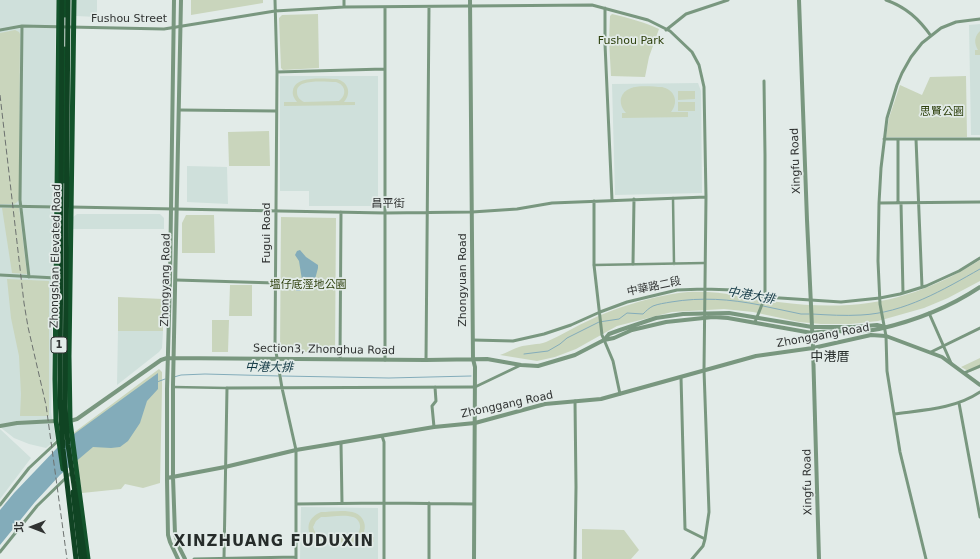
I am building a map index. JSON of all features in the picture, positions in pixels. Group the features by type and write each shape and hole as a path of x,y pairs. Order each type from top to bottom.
{"highway":[{"name":"Zhongshan Elevated Road","path":"61,0 60,400 63,449 75,559"},
{"name":"Zhongshan Elevated Road","path":"67,0 65,407 68,445 87,559"},
{"path":"70,473 81,559"}],"main road":[{"name":"1","path":"61,0 59,27 56,278 56,422 75,559"},
{"name":"1","path":"67,0 65,27 63,207 63,421 70,473"},
{"name":"1","path":"74,0 70,207 70,421 87,559"},
{"name":"1","path":"64,428 66,461 64,477"},
{"name":"1","path":"65,438 75,467"}],"street":[{"name":"Zhongyang Road","path":"174,0 170,279 167,369 167,478 168,535 178,559"},
{"name":"Zhongyang Road","path":"181,0 173,386 173,477 175,534 185,559"},
{"name":"Fugui Road","path":"275,0 277,72 275,346 282,388 296,450 296,558"},
{"path":"344,0 344,7"},
{"name":"Zhongyuan Road","path":"470,0 473,359 475,367 474,559"},
{"path":"666,30 686,14 728,0"},
{"name":"Xingfu Road","path":"799,0 813,348 819,559"},
{"path":"886,0 898,4 908,10 921,22 931,36"},
{"name":"Fushou Street","path":"0,30 22,26 164,29 275,10 344,7 592,5 648,20 666,30 692,52 699,65 704,87 706,197 704,263 704,370 709,512 705,539"},
{"path":"385,7 385,360"},
{"path":"426,360 429,7"},
{"path":"605,8 605,44 612,200"},
{"path":"926,559 900,452 887,371 885,324 880,304 878,203 884,139 887,118 902,73 911,57 922,44 941,28 956,22 980,19"},
{"path":"22,26 21,206 29,277"},
{"path":"277,72 384,68"},
{"path":"756,322 765,299 766,155 764,81"},
{"path":"179,110 276,111"},
{"path":"884,139 980,138"},
{"path":"898,139 903,293"},
{"path":"916,139 922,287"},
{"path":"673,197 674,264"},
{"name":"昌平街","path":"0,206 427,213 517,209 552,203 673,197 706,197"},
{"path":"633,264 634,199"},
{"path":"594,201 594,265 600,316 603,338 613,361 620,394"},
{"path":"878,203 980,202"},
{"path":"340,359 341,212"},
{"name":"中華路二段","path":"473,340 513,341 544,334 572,325 627,302 677,290 734,290 765,299 811,302 841,302 880,298 922,287 959,270 980,258"},
{"path":"594,265 704,263"},
{"path":"0,275 56,278"},
{"path":"176,280 276,283"},
{"path":"704,315 729,313 759,316 812,327 854,327 877,325 929,313 980,287"},
{"path":"929,313 951,363"},
{"path":"704,315 756,322 812,333 824,331 879,329 885,324"},
{"name":"Section3, Zhonghua Road","path":"168,358 385,360 487,359 521,365 544,365 569,358 603,338 614,338 632,330 659,323 704,315"},
{"path":"931,352 980,328"},
{"name":"Zhonggang Road","path":"167,478 226,467 296,450 434,427 475,423 539,405 601,399 756,356 813,348 871,335 886,336 931,352 951,363 980,385"},
{"path":"0,426 17,423 56,422 77,419 161,360 168,358"},
{"path":"173,386 282,388 475,386 521,365"},
{"path":"964,373 980,366"},
{"path":"681,377 685,528 705,539 703,546 692,559"},
{"path":"434,427 432,406 436,401 435,387"},
{"path":"224,558 227,388"},
{"path":"894,414 960,403 980,392"},
{"path":"575,401 575,559"},
{"path":"960,403 980,517"},
{"path":"382,436 384,442 384,559"},
{"path":"0,505 29,468 59,440"},
{"path":"341,443 342,503"},
{"path":"0,552 37,506 75,467"},
{"path":"429,503 429,559"},
{"path":"296,504 474,504"},
{"path":"194,559 296,558"}],"shaded area":[{"path":"0,0 56,0 51,412 56,440 46,448 29,444 14,438 0,427"},
{"path":"76,0 97,0 97,17 76,16"},
{"path":"980,24 980,135 971,135 969,25"},
{"path":"280,76 378,76 378,206 309,206 309,191 280,191"},
{"path":"698,83 701,91 702,193 615,195 612,84"},
{"path":"187,166 227,167 228,204 187,202"},
{"path":"77,214 160,214 164,218 164,229 73,229 73,217"},
{"path":"118,331 163,331 162,348 159,352 117,385"},
{"path":"0,429 31,458 0,499"},
{"path":"301,507 378,508 378,559 300,559"}],"green space":[{"path":"191,0 263,0 263,3 191,15"},
{"path":"318,14 319,68 283,70 281,68 279,18 282,15"},
{"name":"Fushou Park","path":"612,14 636,20 659,29 649,57 645,77 611,76 609,40 610,16"},
{"path":"15,30 20,34 19,200 14,204 0,204 0,33"},
{"path":"980,31 980,55 975,55 975,50 978,50 975,42"},
{"name":"思賢公園","path":"966,76 967,137 886,137 889,118 900,85 922,95 930,77"},
{"path":"312,79 341,80 348,88 348,95 344,102 355,102 355,105 284,106 284,102 297,102 293,90 295,85 299,82","holes":["306,83 339,83 342,85 344,90 342,99 339,101 304,102 300,99 297,92 298,88"]},
{"path":"639,86 662,87 673,94 675,104 671,112 688,112 688,117 622,118 622,113 626,113 621,102 621,98 624,93 633,87"},
{"path":"678,91 695,91 695,99 678,100"},
{"path":"678,102 695,102 695,111 678,111"},
{"path":"269,131 270,166 229,166 228,132"},
{"path":"2,208 19,208 27,274 12,273"},
{"path":"186,215 214,215 215,253 182,253 182,223"},
{"name":"塭仔底溼地公園","path":"281,217 336,218 335,353 280,351"},
{"path":"980,260 980,281 948,298 924,308 878,321 851,324 821,324 799,322 753,312 724,309 672,312 617,326 576,349 555,357 537,361 500,355 526,345 546,342 602,314 665,295 688,292 710,292 806,305 833,306 859,304 907,294 931,286"},
{"path":"7,279 49,281 49,416 20,416 21,394 19,356 11,318"},
{"path":"230,285 252,285 252,316 229,316"},
{"path":"118,297 163,299 163,331 118,331"},
{"path":"212,320 229,320 228,352 212,352"},
{"path":"980,358 980,368 970,372 961,367"},
{"path":"159,369 162,372 160,483 143,488 125,484 121,489 82,493 72,434"},
{"path":"345,511 357,514 361,517 365,524 361,537 374,537 374,542 304,543 304,538 312,538 309,530 309,523 317,514 321,512","holes":["349,516 357,519 360,526 359,531 351,537 346,538 319,536 315,533 313,527 316,521 321,517"]},
{"path":"582,529 624,530 639,550 631,559 582,559"}],"water":[{"path":"300,250 306,257 318,265 314,290 305,288 300,291 296,291 302,280 299,261 295,255 297,251"},
{"path":"158,373 158,389 147,401 140,423 128,441 120,447 93,447 60,475 35,502 0,545 0,510 14,493 57,448"}],"waterway":[{"name":"中港大排","path":"812,314 861,315 893,310 923,299 980,269"},
{"name":"中港大排","path":"524,354 548,351 567,338 599,322 619,319 627,313 643,314 655,305 682,300 704,299 738,301 760,305"},
{"name":"中港大排","path":"763,306 801,314 809,314"},
{"name":"中港大排","path":"174,377 181,375 205,374 279,376"},
{"name":"中港大排","path":"282,376 389,378 471,376"},
{"name":"中港大排","path":"157,382 165,379"}],"railway":[{"path":"0,95 24,303 46,405 67,559"}],"district":[{"name":"中港厝","path":"830,358"},
{"name":"XINZHUANG FUDUXIN","path":"274,542"}]}
